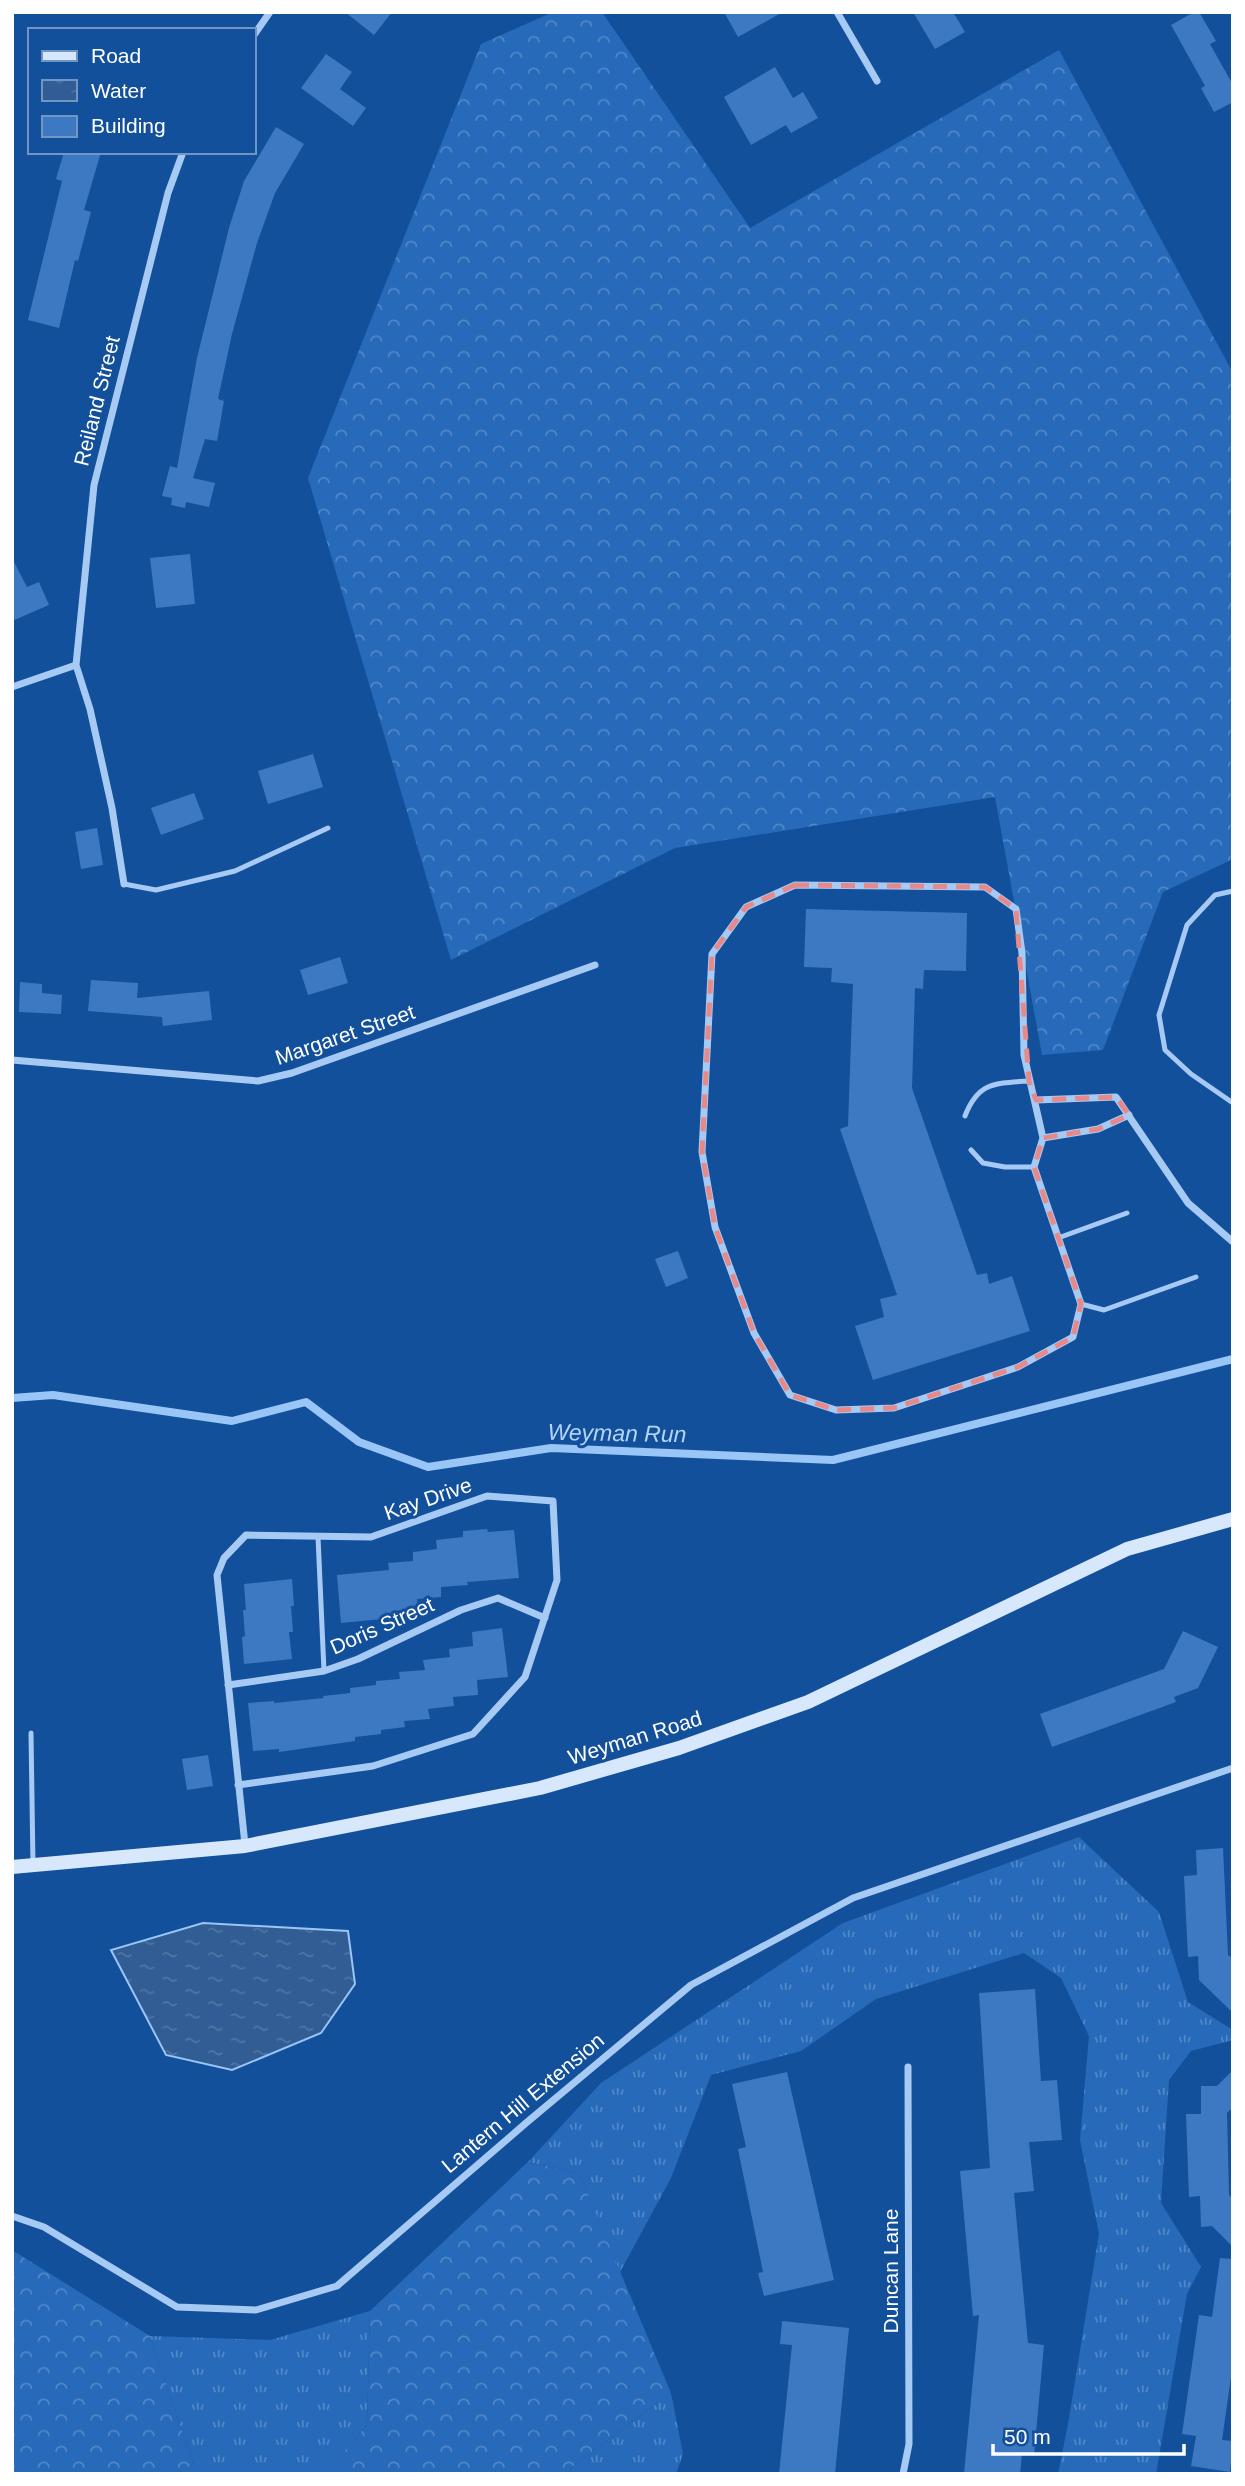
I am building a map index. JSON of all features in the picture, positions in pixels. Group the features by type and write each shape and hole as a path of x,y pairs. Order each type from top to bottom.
{"street":[{"path":"256,32 270,12"},
{"path":"837,12 877,81"},
{"name":"Reiland Street","path":"124,884 112,808 90,709 76,666 94,485 168,193 182,154"},
{"path":"12,687 76,666"},
{"path":"795,885 985,887 1016,909 1022,953 1024,1055 1029,1081 1036,1100 1043,1138 1034,1167 1081,1304 1073,1336 1018,1367 894,1408 836,1410 790,1395 754,1332 715,1227 702,1152 712,954 746,907 795,885"},
{"name":"Margaret Street","path":"12,1060 258,1081 292,1073 596,965"},
{"path":"1036,1100 1116,1097 1188,1203 1233,1242"},
{"path":"1043,1138 1098,1129 1129,1115"},
{"name":"Kay Drive","path":"239,1785 373,1766 473,1734 525,1677 557,1580 553,1501 487,1496 371,1537 246,1535 224,1559 216,1575 245,1846"},
{"name":"Weyman Road","path":"12,1867 245,1846 540,1788 679,1748 808,1702 1127,1549 1233,1519"},
{"name":"Doris Street","path":"228,1685 324,1671 461,1610 498,1598 544,1618"},
{"name":"Lantern Hill Extension","path":"12,2216 44,2227 177,2307 256,2310 337,2286 691,1985 853,1898 1233,1768"},
{"name":"Duncan Lane","path":"903,2474 909,2444 908,2067"}],"lane":[{"path":"124,884 156,890 235,871 328,828"},
{"path":"1233,891 1215,895 1186,925 1159,1015 1165,1050 1191,1074 1233,1103"},
{"path":"965,1116 971,1100 980,1089 1000,1083 1029,1081"},
{"path":"971,1150 983,1163 1005,1167 1034,1167"},
{"path":"1058,1238 1127,1213"},
{"path":"1081,1304 1104,1310 1196,1276"},
{"path":"318,1536 324,1671"},
{"path":"31,1733 33,1865"}],"highlighted area":[{"path":"795,885 985,887 1016,909 1029,1081 1036,1100 1116,1097 1129,1115 1098,1129 1043,1138 1034,1167 1081,1304 1073,1337 1018,1367 894,1408 836,1410 790,1395 754,1333 715,1227 702,1152 712,954 746,907"}],"green space":[{"path":"553,12 602,12 750,228 1059,50 1233,373 1233,859 1163,892 1103,1050 1042,1055 995,797 675,848 451,960 308,478 481,44"},
{"path":"1079,1837 1159,1912 1188,2002 1233,2030 1233,2040 1191,2051 1169,2080 1161,2203 1201,2267 1187,2294 1156,2474 1058,2474 1099,2234 1080,2140 1089,2036 1061,1978 1024,1953 876,1999 801,2051 711,2075 671,2178 620,2272 579,2173 528,2162 601,2083 843,1923"},
{"path":"528,2162 579,2173 671,2393 573,2466 567,2474 324,2474 367,2425 370,2311"},
{"path":"12,2250 150,2336 193,2463 181,2474 12,2474"},
{"path":"370,2311 367,2425 324,2474 181,2474 193,2463 150,2336 270,2340"},
{"path":"671,2393 683,2454 676,2474 567,2474 573,2466"}],"water":[{"path":"203,1923 348,1931 355,1984 321,2033 232,2070 166,2055 111,1950"}],"building":[{"path":"345,12 392,12 374,35"},
{"path":"724,12 783,12 738,37"},
{"path":"913,12 953,12 965,32 935,49"},
{"path":"1194,12 1199,12 1216,41 1210,44 1233,85 1233,102 1214,112 1201,88 1205,86 1171,25"},
{"path":"326,54 352,72 340,89 366,108 353,126 301,88"},
{"path":"775,67 793,98 803,92 818,118 791,133 786,125 751,145 724,97"},
{"path":"276,127 304,144 275,193 257,243 232,334 218,399 224,401 217,441 205,439 193,478 215,483 209,507 186,502 185,508 171,505 172,498 162,496 170,466 177,468 197,358 229,228 244,181"},
{"path":"63,154 100,154 84,210 91,212 78,261 75,260 59,328 28,320 62,181 56,179"},
{"path":"190,554 195,604 156,608 150,558"},
{"path":"12,558 27,587 39,582 49,605 12,621"},
{"path":"313,754 323,787 268,804 258,771"},
{"path":"194,793 204,819 161,835 151,808"},
{"path":"97,828 103,865 81,869 75,832"},
{"path":"806,909 967,913 966,971 924,970 923,989 915,988 912,1088 977,1275 987,1273 989,1284 1012,1276 1030,1331 873,1380 855,1326 884,1317 880,1299 897,1295 840,1129 848,1126 853,984 831,982 832,968 804,967"},
{"path":"340,957 348,983 308,995 300,970"},
{"path":"91,980 138,983 137,998 209,991 212,1020 163,1026 162,1017 88,1011"},
{"path":"20,982 42,984 42,993 62,995 61,1014 19,1012"},
{"path":"678,1251 688,1278 666,1287 655,1259"},
{"path":"487,1529 488,1532 514,1530 519,1578 441,1587 441,1597 417,1599 418,1609 392,1611 393,1618 341,1623 337,1575 389,1570 388,1563 413,1561 413,1552 437,1549 436,1540 463,1537 463,1531"},
{"path":"292,1579 293,1632 289,1632 292,1659 244,1664 244,1584"},
{"path":"502,1628 508,1677 477,1680 478,1695 453,1697 454,1706 428,1709 430,1719 404,1721 405,1727 381,1730 381,1734 355,1737 355,1741 279,1752 279,1749 253,1751 248,1703 324,1698 323,1696 350,1693 350,1688 376,1685 376,1681 400,1679 399,1672 425,1670 423,1660 450,1657 449,1649 473,1646 472,1632"},
{"path":"1183,1631 1218,1647 1198,1688 1174,1697 1176,1702 1052,1747 1040,1714 1164,1669"},
{"path":"208,1755 213,1786 187,1790 182,1759"},
{"path":"1223,1848 1228,1955 1233,1959 1233,2013 1199,1980 1198,1956 1188,1957 1184,1876 1197,1875 1196,1850"},
{"path":"1035,1989 1041,2081 1057,2080 1062,2140 1029,2142 1034,2191 1014,2193 1028,2343 1044,2345 1034,2455 1022,2454 1020,2474 964,2474 979,2315 973,2316 960,2171 990,2168 979,1993"},
{"path":"1233,2070 1233,2107 1227,2113 1229,2195 1233,2199 1233,2247 1212,2226 1201,2227 1200,2196 1189,2197 1186,2114 1201,2114 1201,2086 1217,2086"},
{"path":"787,2072 834,2280 764,2296 758,2273 763,2272 738,2149 746,2147 732,2084"},
{"path":"1220,2258 1233,2259 1233,2363 1222,2440 1233,2441 1230,2472 1191,2466 1196,2436 1182,2434 1199,2315 1212,2317"},
{"path":"782,2321 849,2328 835,2474 779,2474 792,2345 780,2344"}],"waterway":[{"name":"Weyman Run","path":"12,1398 53,1395 232,1421 306,1402 359,1442 428,1467 551,1448 833,1460 1233,1359"}]}
